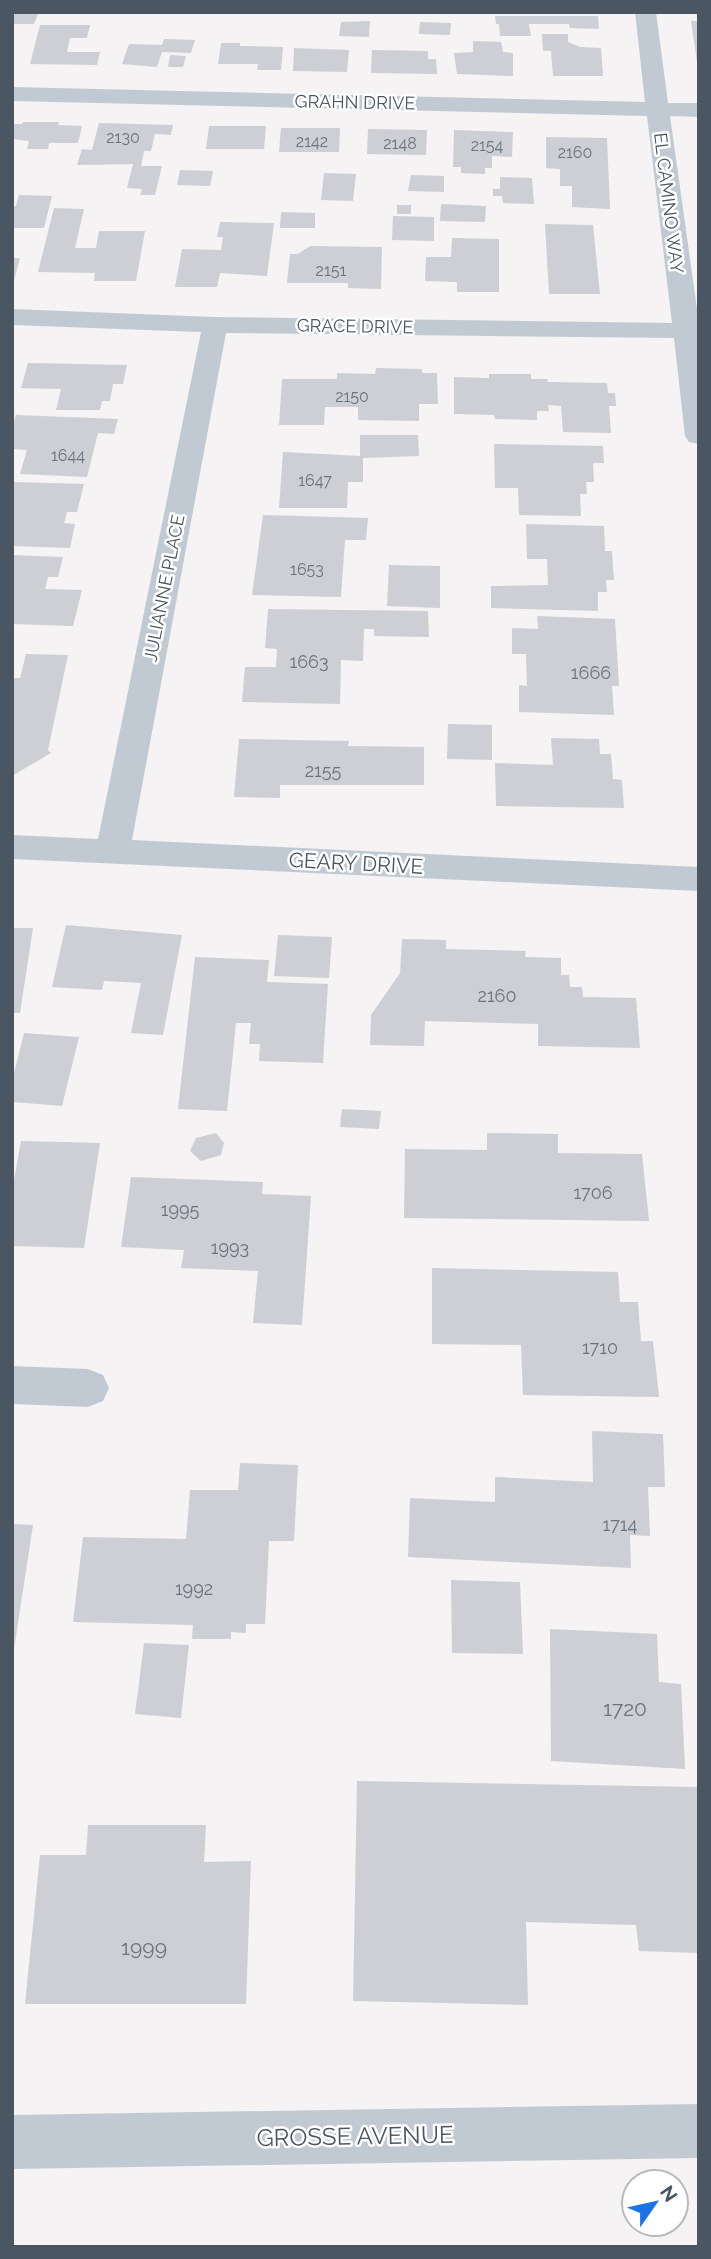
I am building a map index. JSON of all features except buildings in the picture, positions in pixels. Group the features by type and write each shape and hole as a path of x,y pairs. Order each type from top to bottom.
{"street":[{"name":"EL CAMINO WAY","path":"645,12 657,109 692,331 699,436"},
{"name":"GRAHN DRIVE","path":"12,94 699,110"},
{"name":"GRACE DRIVE","path":"12,317 215,325 692,331"},
{"name":"JULIANNE PLACE","path":"113,851 215,325"},
{"name":"GEARY DRIVE","path":"12,847 699,879"},
{"path":"12,1385 88,1388"},
{"name":"GROSSE AVENUE","path":"12,2142 699,2131"}]}
